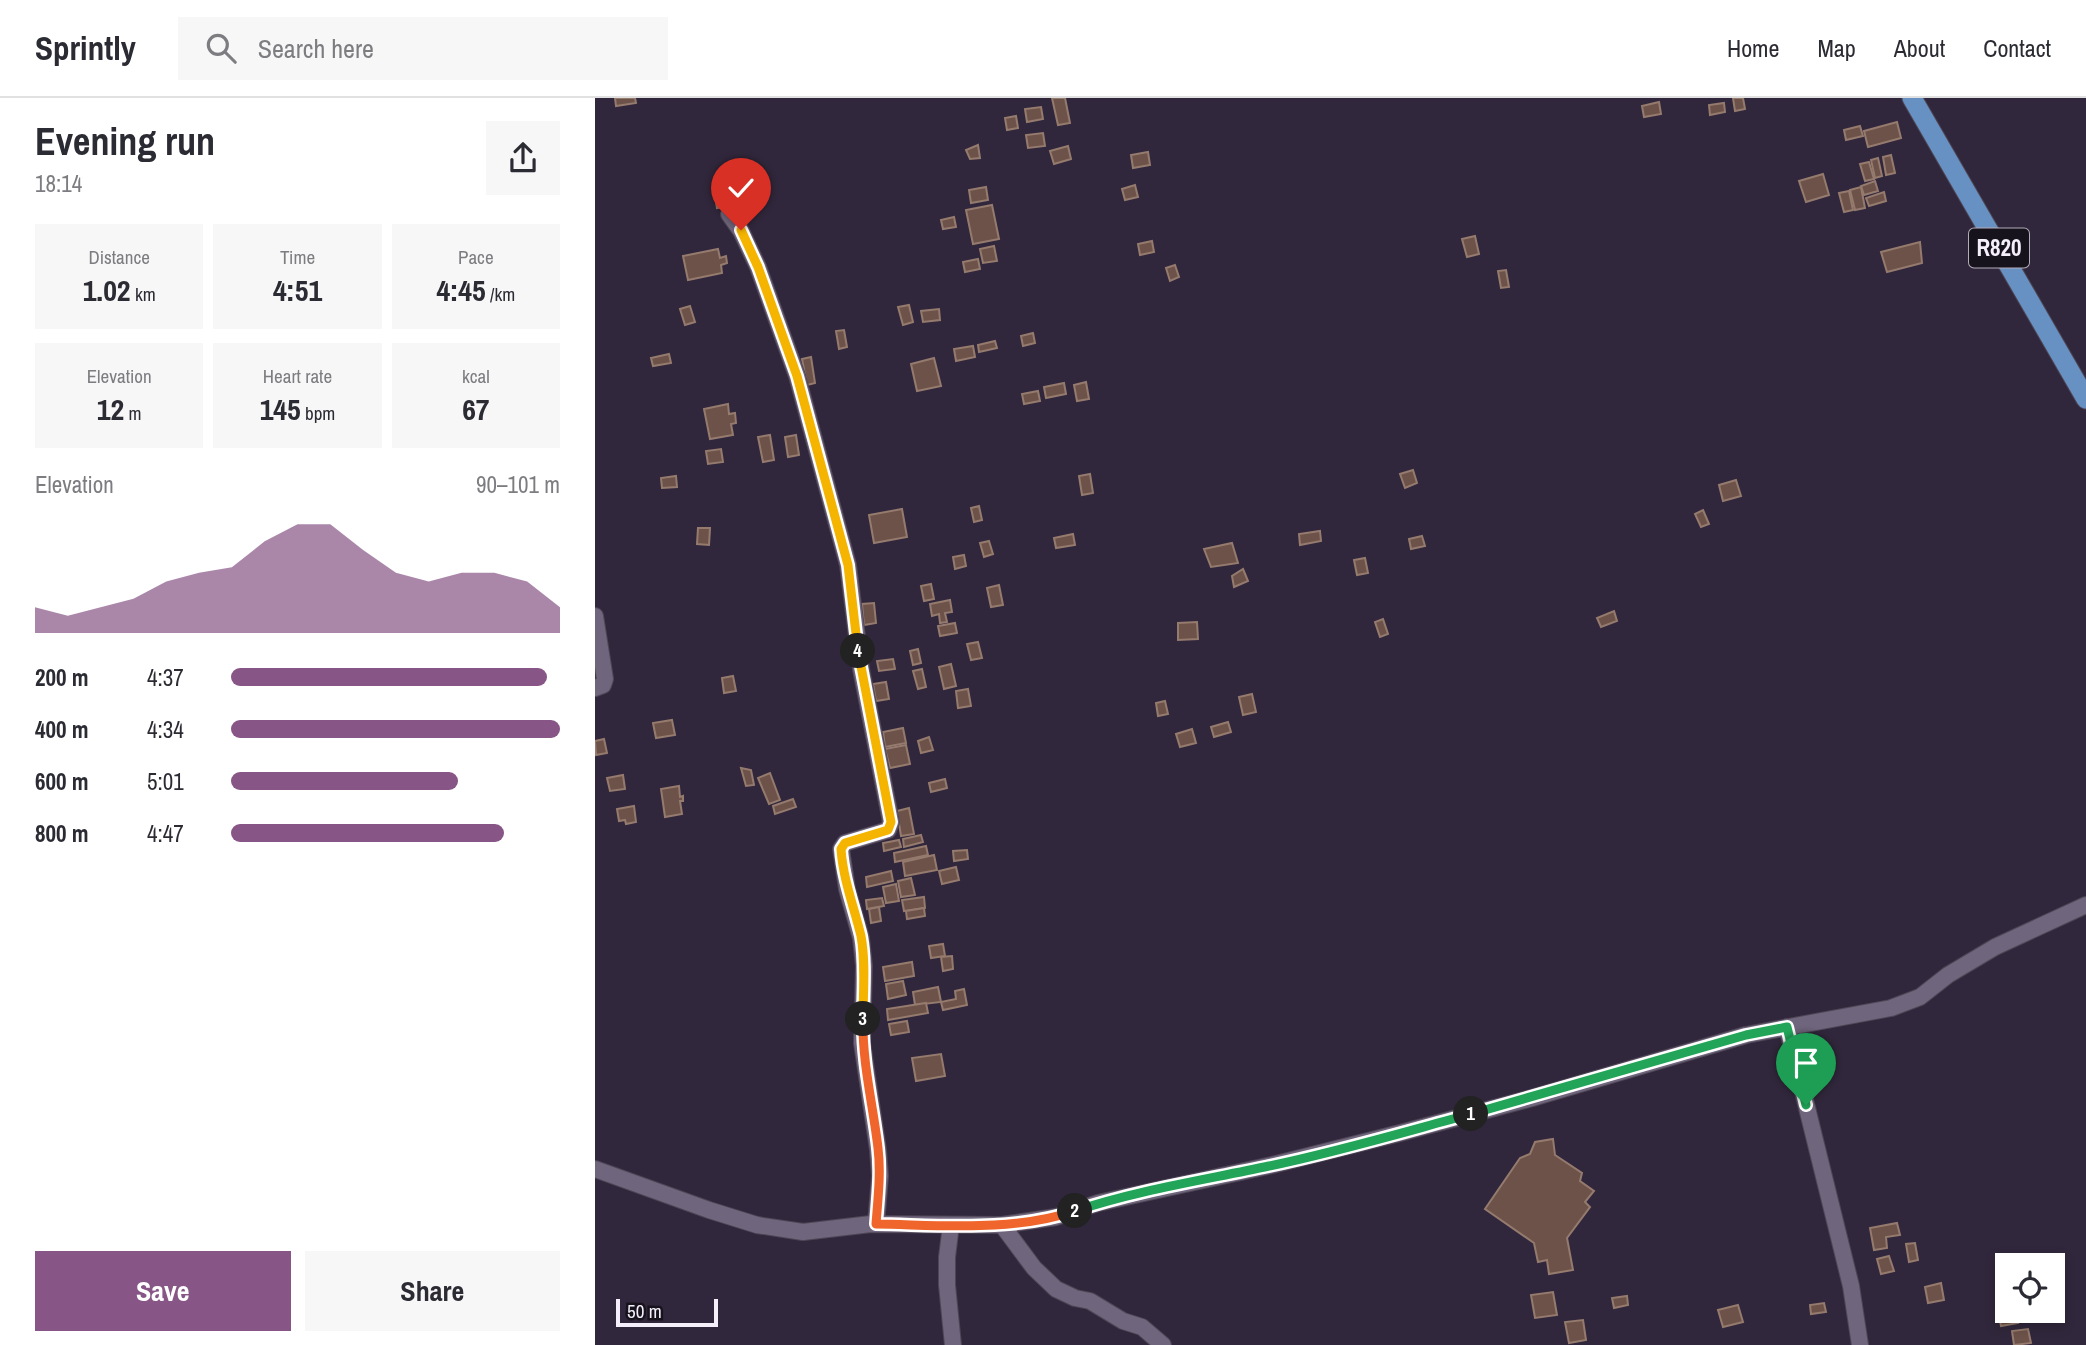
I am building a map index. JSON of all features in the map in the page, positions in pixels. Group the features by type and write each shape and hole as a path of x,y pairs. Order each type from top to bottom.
{"main road":[{"name":"R820","path":"1912,98 2086,399"}],"street":[{"path":"729,214 741,230 758,267 797,376 848,565 860,669 891,822 888,830 845,843 841,849 847,889 861,938 864,966 862,1043 879,1150 876,1224"},
{"path":"595,616 605,679 603,685 595,688"},
{"path":"595,1169 757,1225 803,1232 876,1224 1002,1225 1056,1217 1098,1203 1335,1150 1532,1098 1746,1035 1892,1008 1920,997 1948,975 1995,947 2086,905"},
{"path":"1787,1027 1851,1286 1860,1345"},
{"path":"951,1225 947,1276 953,1345"},
{"path":"1002,1225 1034,1268 1056,1289 1075,1298 1090,1301 1123,1321 1142,1326 1163,1345"}],"building":[{"path":"615,98 635,98 636,103 616,106"},
{"path":"1052,98 1065,98 1070,123 1058,125"},
{"path":"1733,98 1743,98 1745,109 1735,111"},
{"path":"1659,102 1661,114 1644,117 1642,106"},
{"path":"1724,103 1725,112 1710,115 1709,105"},
{"path":"1041,107 1043,119 1027,122 1025,109"},
{"path":"1016,116 1018,128 1007,130 1005,118"},
{"path":"1897,122 1901,138 1868,147 1864,131"},
{"path":"1860,126 1863,136 1846,140 1844,130"},
{"path":"1043,133 1045,146 1028,148 1026,135"},
{"path":"978,145 980,158 970,159 966,150"},
{"path":"1068,146 1071,159 1054,164 1050,151"},
{"path":"1148,152 1150,165 1133,168 1131,155"},
{"path":"1891,155 1895,173 1886,175 1883,157"},
{"path":"1878,158 1882,176 1875,178 1871,160"},
{"path":"1869,162 1874,179 1865,181 1860,164"},
{"path":"1823,174 1829,195 1806,202 1799,181"},
{"path":"1875,181 1878,191 1864,195 1861,186"},
{"path":"1135,185 1138,197 1125,200 1122,189"},
{"path":"986,187 988,200 971,203 969,190"},
{"path":"1861,187 1865,208 1855,210 1850,190"},
{"path":"1849,191 1853,210 1844,212 1839,193"},
{"path":"1884,192 1886,201 1869,206 1866,198"},
{"path":"727,194 730,206 717,208 715,196"},
{"path":"992,205 999,239 973,244 966,210"},
{"path":"954,217 956,227 943,229 941,220"},
{"path":"1475,236 1479,254 1467,257 1462,239"},
{"path":"1152,241 1154,252 1140,255 1138,244"},
{"path":"1920,242 1922,263 1887,272 1881,252"},
{"path":"994,246 997,261 983,263 980,249"},
{"path":"718,249 720,258 726,256 727,263 721,265 722,273 688,280 683,256"},
{"path":"978,259 980,269 965,272 963,262"},
{"path":"1175,265 1179,277 1170,281 1166,268"},
{"path":"1506,270 1509,287 1501,288 1498,271"},
{"path":"909,305 913,322 903,325 898,307"},
{"path":"690,306 695,322 685,325 680,309"},
{"path":"939,309 940,320 923,322 921,311"},
{"path":"844,330 847,347 839,349 836,331"},
{"path":"1033,333 1035,343 1023,346 1021,336"},
{"path":"995,341 997,348 979,352 978,345"},
{"path":"973,346 975,357 956,361 954,349"},
{"path":"669,354 671,363 653,366 651,358"},
{"path":"811,357 815,383 807,385 802,359"},
{"path":"934,358 941,386 917,391 911,364"},
{"path":"1086,382 1089,399 1077,401 1074,385"},
{"path":"1064,383 1066,394 1046,398 1044,387"},
{"path":"1038,391 1040,401 1024,404 1022,394"},
{"path":"728,404 729,414 735,413 736,423 731,424 733,435 710,439 704,409"},
{"path":"770,435 774,460 763,462 758,437"},
{"path":"796,435 799,455 788,457 785,437"},
{"path":"721,449 723,462 708,464 706,451"},
{"path":"1413,470 1417,483 1405,488 1400,474"},
{"path":"1090,474 1093,493 1082,495 1079,476"},
{"path":"676,476 677,487 662,488 661,478"},
{"path":"1736,480 1741,496 1723,501 1719,485"},
{"path":"979,506 982,520 974,522 971,508"},
{"path":"902,509 907,537 874,543 869,515"},
{"path":"1703,510 1709,524 1701,527 1695,514"},
{"path":"698,528 710,528 709,545 697,544"},
{"path":"1320,531 1321,541 1300,545 1299,534"},
{"path":"1073,534 1075,545 1056,548 1054,538"},
{"path":"1422,536 1425,546 1411,549 1409,539"},
{"path":"989,541 993,554 984,557 980,543"},
{"path":"1232,543 1238,563 1211,567 1204,549"},
{"path":"964,555 966,566 955,569 953,557"},
{"path":"1365,558 1368,573 1357,575 1354,560"},
{"path":"1243,569 1248,581 1234,587 1232,576"},
{"path":"931,584 934,599 924,601 921,586"},
{"path":"999,585 1003,605 991,607 987,588"},
{"path":"950,600 952,612 945,613 947,622 940,623 939,614 932,616 930,604"},
{"path":"874,603 876,623 864,625 862,604"},
{"path":"1614,611 1617,621 1601,627 1597,618"},
{"path":"1383,619 1388,634 1380,637 1375,622"},
{"path":"1197,622 1198,639 1178,640 1178,623"},
{"path":"955,623 957,633 940,636 938,626"},
{"path":"978,642 982,658 971,660 967,644"},
{"path":"918,649 921,663 913,665 910,651"},
{"path":"893,659 895,669 879,671 877,661"},
{"path":"951,664 956,686 944,689 939,667"},
{"path":"922,669 926,687 918,689 913,671"},
{"path":"733,676 736,691 724,693 722,678"},
{"path":"886,682 889,699 876,701 873,684"},
{"path":"968,689 971,706 958,708 956,691"},
{"path":"1252,694 1256,712 1243,715 1239,697"},
{"path":"1165,701 1168,714 1158,716 1156,703"},
{"path":"672,720 675,735 656,738 653,723"},
{"path":"1228,722 1231,732 1214,737 1211,727"},
{"path":"903,728 906,743 885,747 883,732"},
{"path":"1192,729 1196,743 1180,747 1176,734"},
{"path":"929,737 933,750 921,753 918,741"},
{"path":"604,739 607,753 596,755 595,741"},
{"path":"906,745 910,764 890,768 885,749"},
{"path":"741,768 751,770 754,785 746,786"},
{"path":"770,773 780,800 769,804 758,778"},
{"path":"623,775 625,789 610,791 607,778"},
{"path":"945,779 947,788 931,792 929,783"},
{"path":"679,786 680,797 683,796 683,801 680,801 682,814 665,817 661,789"},
{"path":"793,799 796,807 775,814 773,806"},
{"path":"634,806 636,822 626,824 625,820 619,821 617,809"},
{"path":"909,808 914,834 901,836 897,811"},
{"path":"921,835 923,842 904,847 903,839"},
{"path":"899,840 901,847 884,851 883,843"},
{"path":"926,846 928,855 895,862 894,853"},
{"path":"967,850 968,859 954,861 953,851"},
{"path":"934,855 937,870 905,876 903,862"},
{"path":"956,867 959,880 942,884 939,871"},
{"path":"891,871 893,881 867,887 866,877"},
{"path":"911,878 915,895 901,897 898,881"},
{"path":"896,884 899,901 886,903 883,887"},
{"path":"924,897 925,908 904,911 902,900"},
{"path":"882,898 884,906 867,909 866,900"},
{"path":"879,907 881,921 871,923 869,909"},
{"path":"924,908 925,916 907,919 906,911"},
{"path":"943,944 945,956 931,958 929,946"},
{"path":"952,956 953,969 943,971 941,957"},
{"path":"912,962 914,976 885,981 883,967"},
{"path":"903,981 906,995 888,999 886,984"},
{"path":"938,987 941,1002 915,1005 913,992"},
{"path":"964,989 967,1005 943,1010 941,1002 956,999 955,991"},
{"path":"926,1003 928,1013 888,1020 887,1009"},
{"path":"907,1021 909,1032 891,1035 889,1024"},
{"path":"941,1054 945,1076 916,1081 912,1058"},
{"path":"1553,1139 1555,1155 1582,1173 1580,1181 1594,1191 1585,1202 1590,1207 1567,1238 1573,1270 1549,1274 1547,1260 1538,1262 1534,1243 1485,1209 1520,1158 1530,1154 1535,1142"},
{"path":"1897,1223 1900,1235 1886,1237 1887,1248 1874,1250 1870,1228"},
{"path":"1915,1243 1918,1260 1909,1262 1906,1244"},
{"path":"1889,1256 1894,1271 1881,1274 1877,1259"},
{"path":"1941,1283 1944,1300 1928,1303 1925,1287"},
{"path":"1553,1292 1557,1315 1535,1318 1531,1295"},
{"path":"1627,1296 1628,1305 1614,1308 1612,1298"},
{"path":"1824,1303 1826,1312 1811,1314 1810,1305"},
{"path":"1738,1305 1743,1322 1723,1327 1718,1310"},
{"path":"1583,1320 1586,1340 1569,1343 1565,1322"},
{"path":"2028,1329 2031,1343 2014,1345 2012,1331"}],"route":[{"path":"741,230 758,267 797,376 848,565 860,669 891,822 888,830 845,843 841,849 847,889 861,938 864,966 862,1043 879,1150 876,1224 1002,1225 1056,1217 1098,1203 1272,1166 1400,1133 1532,1098 1746,1035 1787,1027 1806,1105"}]}
